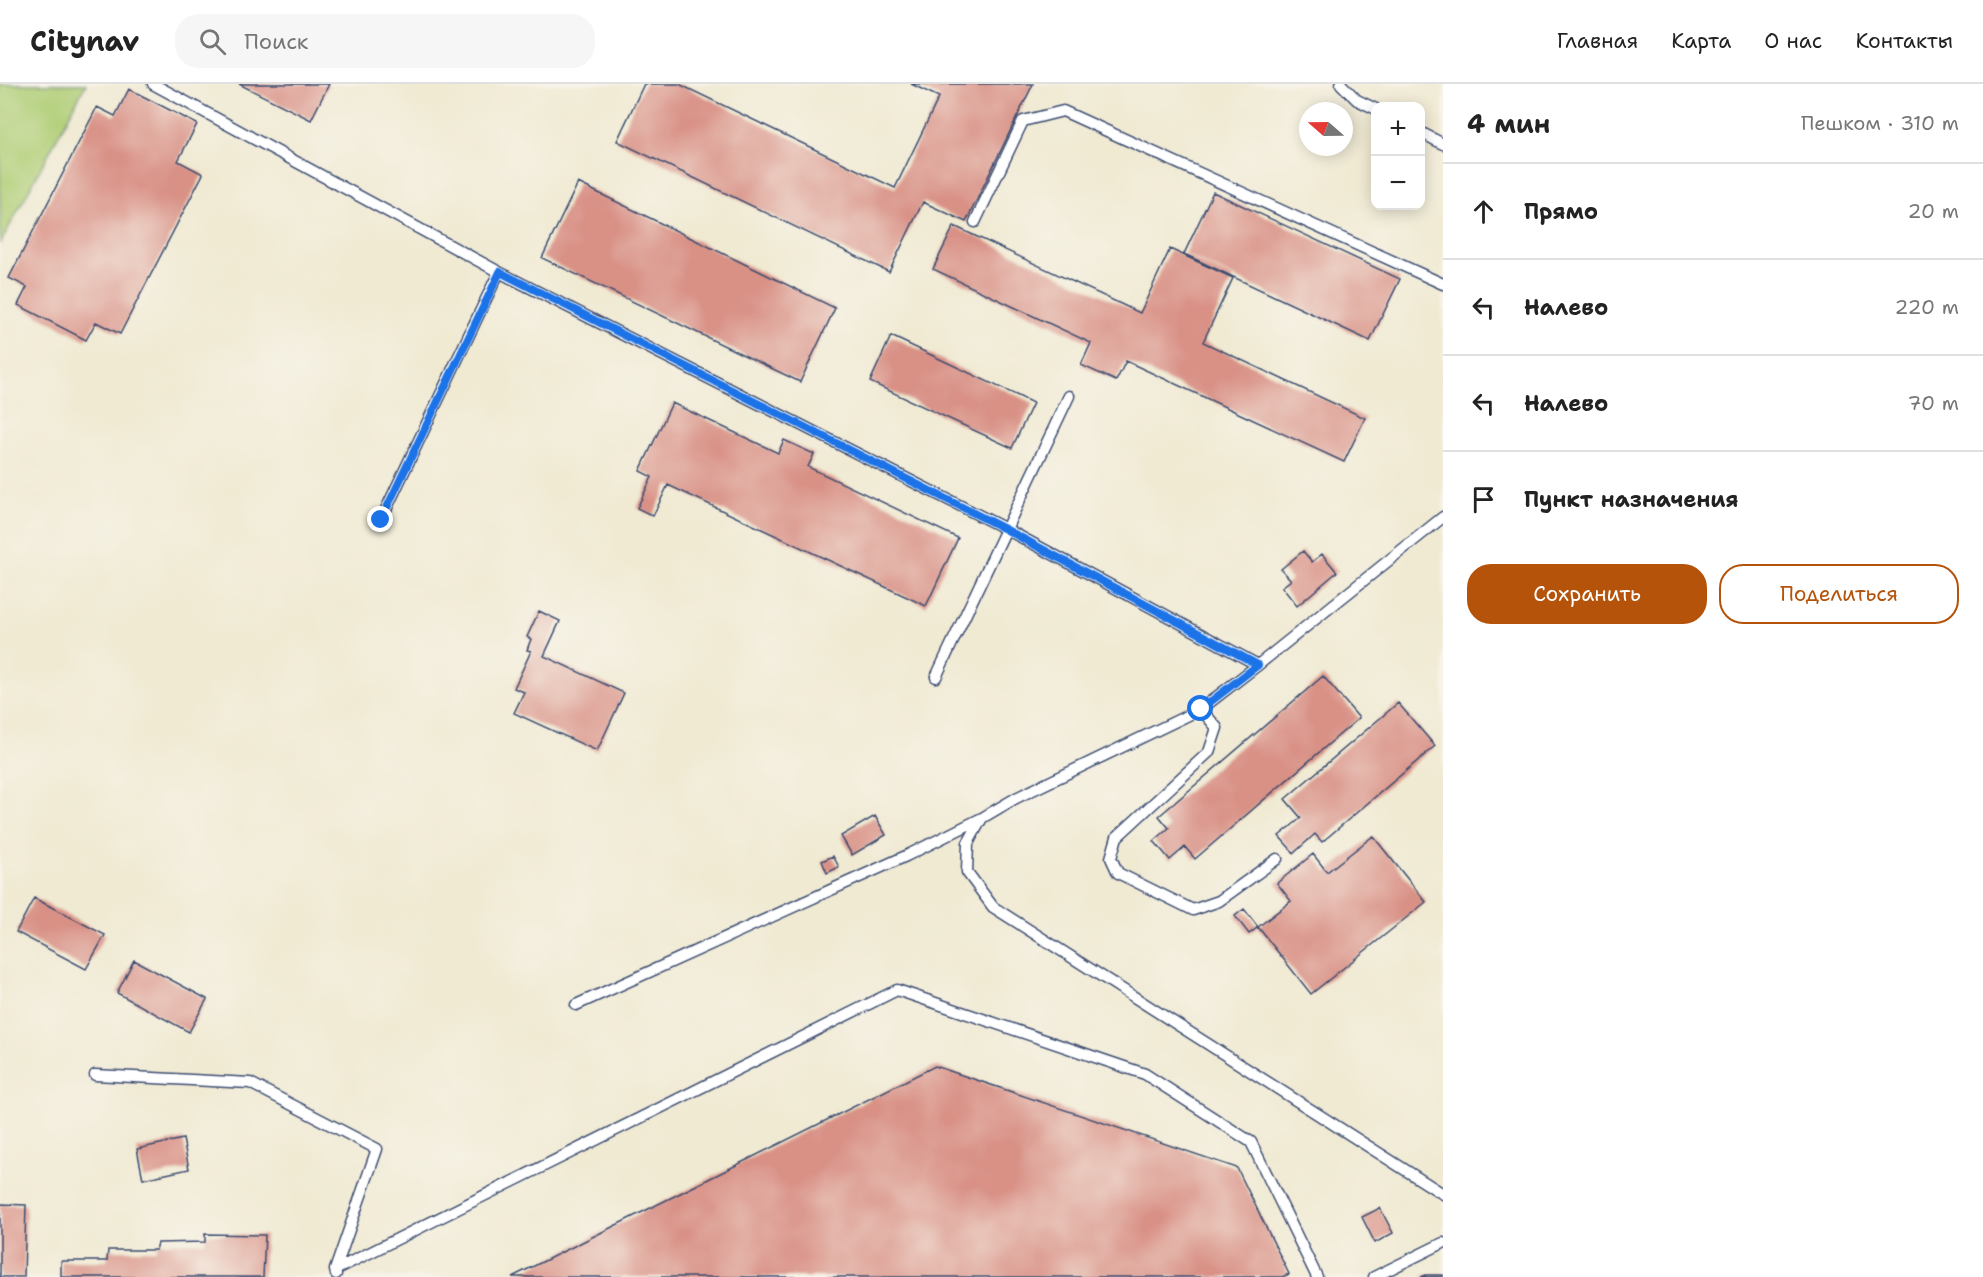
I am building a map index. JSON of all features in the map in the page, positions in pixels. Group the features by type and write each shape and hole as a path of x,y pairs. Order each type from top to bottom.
{"lane":[{"path":"153,84 500,272 1005,529 1258,665"},
{"path":"1341,84 1357,99 1371,106"},
{"path":"975,222 1023,122 1063,111 1443,284"},
{"path":"1425,135 1443,144"},
{"path":"381,520 500,272"},
{"path":"936,677 1069,396"},
{"path":"576,1005 906,856 982,818 1016,798 1201,709 1443,517"},
{"path":"1201,709 1217,728 1209,752 1117,837 1111,858 1118,873 1193,910 1219,901 1277,859"},
{"path":"982,818 968,843 967,872 993,907 1443,1194"},
{"path":"336,1274 897,990 1145,1074 1251,1142 1317,1277"},
{"path":"95,1075 250,1083 377,1149 336,1274"},
{"path":"1374,1277 1443,1243"}],"green space":[{"path":"0,84 86,84 0,244"}],"building":[{"path":"239,84 329,84 311,120"},
{"path":"644,84 679,84 895,188 939,97 911,84 1033,84 966,222 923,202 889,272 617,141"},
{"path":"129,89 197,124 178,161 203,174 120,334 96,322 86,340 18,305 27,287 9,278 97,107 115,116"},
{"path":"578,183 835,308 800,382 542,258"},
{"path":"1213,192 1400,279 1370,341 1184,254"},
{"path":"954,226 1140,313 1170,249 1233,278 1203,342 1365,418 1344,462 1126,361 1116,381 1081,365 1091,343 933,269"},
{"path":"891,336 1033,403 1012,448 870,382"},
{"path":"672,403 778,453 784,440 814,454 808,467 958,538 926,606 668,485 653,516 637,508 652,477 640,471"},
{"path":"1303,551 1312,562 1322,554 1337,572 1297,606 1282,587 1291,580 1281,569"},
{"path":"539,611 560,621 544,656 624,693 597,751 514,713 524,692 514,688 531,651 527,650 531,639 527,637"},
{"path":"1323,676 1359,718 1195,859 1185,847 1170,860 1154,841 1169,828 1159,816"},
{"path":"1398,703 1435,746 1322,842 1315,834 1294,853 1279,836 1301,818 1285,799"},
{"path":"875,816 886,835 852,855 841,836"},
{"path":"1373,836 1426,902 1311,994 1258,927 1291,901 1277,883 1313,854 1327,872"},
{"path":"833,856 839,867 827,873 822,861"},
{"path":"34,898 105,935 86,969 16,932"},
{"path":"1244,909 1258,927 1249,934 1235,916"},
{"path":"134,960 207,999 189,1032 117,993"},
{"path":"935,1066 1237,1168 1289,1274 1282,1277 512,1277"},
{"path":"183,1139 189,1169 143,1179 137,1149"},
{"path":"0,1204 26,1205 24,1277 0,1277"},
{"path":"1380,1208 1393,1233 1375,1243 1362,1217"},
{"path":"205,1234 265,1235 263,1277 61,1277 61,1261 107,1261 108,1250 156,1250 158,1243 205,1242"},
{"path":"1443,1275 1443,1277 1421,1277"}],"route":[{"path":"381,520 500,272 1005,529 1258,665 1201,709"}]}
